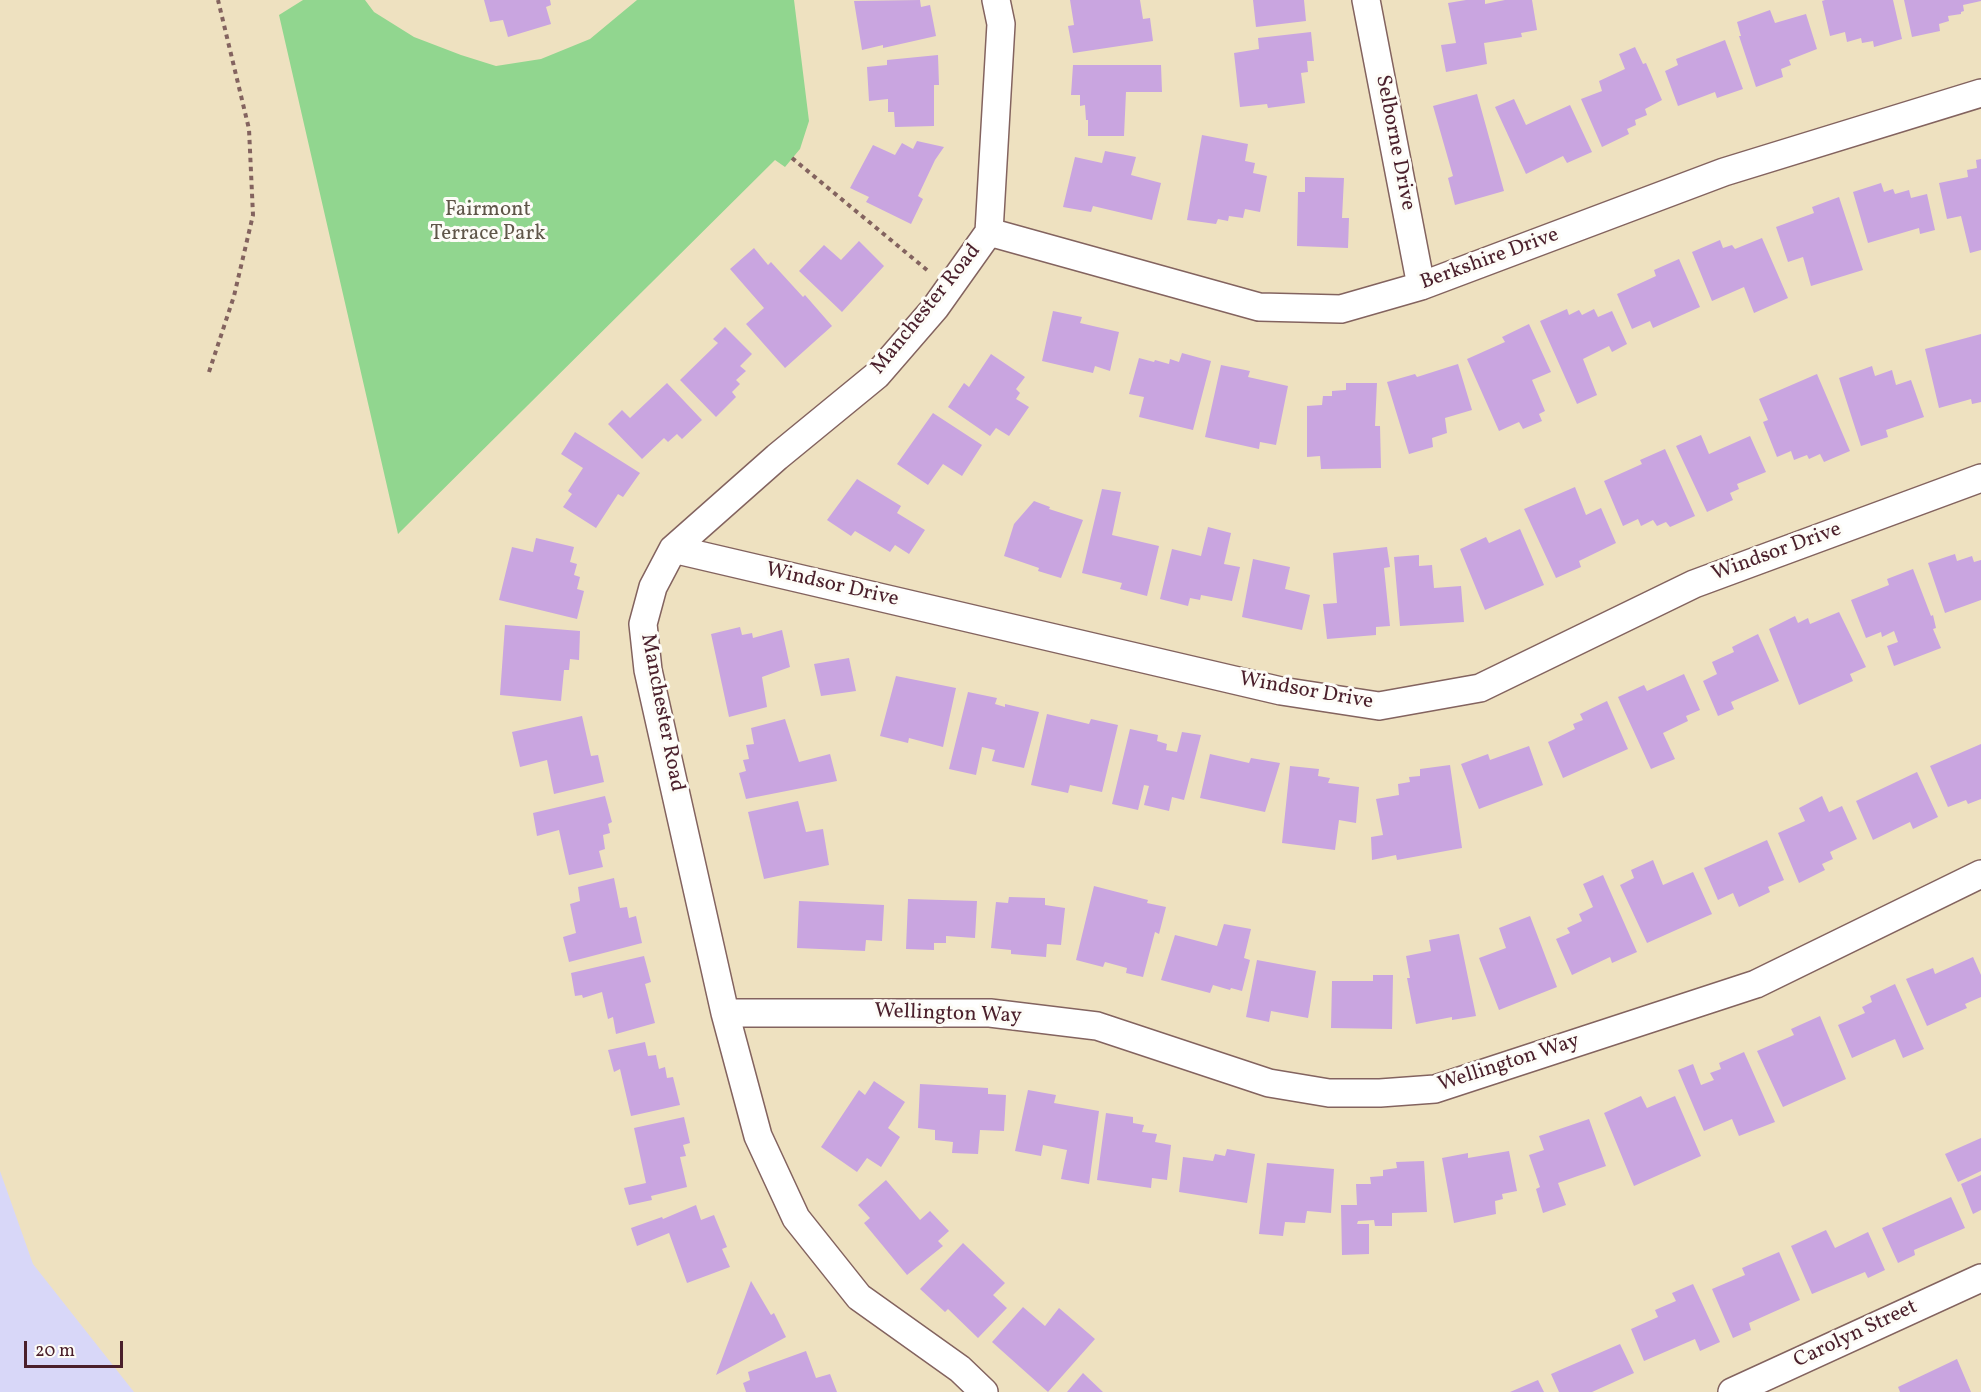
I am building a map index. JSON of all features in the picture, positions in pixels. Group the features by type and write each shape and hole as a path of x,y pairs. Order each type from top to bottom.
{"street":[{"name":"Manchester Road","path":"984,1392 960,1369 859,1297 796,1218 758,1136 725,1013 648,669 643,624 653,587 673,549 777,457 877,375 935,308 989,232 1001,24 996,0"},
{"name":"Selborne Drive","path":"1366,0 1421,286"},
{"name":"Berkshire Drive","path":"989,232 1259,307 1341,309 1421,286 1724,172 1981,93"},
{"name":"Windsor Drive","path":"673,549 1281,691 1379,706 1480,688 1694,584 1981,478"},
{"name":"Wellington Way","path":"725,1013 990,1013 1097,1026 1269,1083 1329,1093 1380,1093 1435,1089 1756,984 1981,874"},
{"name":"Carolyn Street","path":"1732,1392 1981,1278"}],"path":[{"path":"209,372 234,296 253,215 249,129 218,0"},
{"path":"792,158 949,288"}],"shaded area":[{"path":"0,1171 33,1264 134,1392 0,1392"}],"green space":[{"name":"Fairmont Terrace Park","path":"303,0 365,0 374,12 414,37 496,66 541,59 590,39 637,0 794,0 809,121 800,149 785,167 775,160 398,534 279,15"}],"building":[{"path":"484,0 550,0 551,5 546,7 551,24 508,37 503,20 490,22"},
{"path":"920,0 921,7 930,5 936,36 883,48 883,45 862,50 854,1"},
{"path":"1070,0 1140,0 1143,19 1150,18 1153,41 1073,53 1068,26 1074,25"},
{"path":"1253,0 1304,0 1306,21 1256,27"},
{"path":"1485,0 1485,4 1505,0 1532,0 1537,30 1521,33 1522,37 1484,43 1487,64 1446,72 1441,45 1456,43 1448,3"},
{"path":"1893,0 1902,39 1874,47 1873,41 1862,43 1861,38 1847,42 1845,32 1830,36 1822,1"},
{"path":"1904,0 1981,1 1963,5 1964,11 1961,14 1948,16 1949,21 1939,24 1940,31 1912,37"},
{"path":"1770,10 1775,23 1806,14 1817,49 1789,60 1791,65 1781,69 1783,77 1756,87 1739,36 1741,36 1737,22"},
{"path":"1311,32 1314,61 1307,61 1308,72 1301,73 1305,103 1268,108 1267,104 1240,107 1234,53 1259,49 1258,38"},
{"path":"1725,40 1743,89 1717,98 1715,92 1678,106 1665,71 1678,65 1676,59"},
{"path":"1635,47 1643,64 1646,63 1662,100 1645,109 1647,115 1635,120 1636,125 1627,129 1629,134 1602,147 1581,99 1602,91 1599,81 1625,69 1619,54"},
{"path":"938,55 939,85 934,85 934,126 895,127 894,112 888,112 888,99 869,101 867,67 887,65 887,60"},
{"path":"1073,65 1161,65 1162,92 1126,92 1124,136 1088,136 1085,105 1080,106 1080,95 1071,95"},
{"path":"1477,94 1504,191 1455,205 1448,178 1453,176 1433,106"},
{"path":"1514,99 1526,125 1570,105 1592,152 1567,163 1563,156 1526,174 1495,107"},
{"path":"1202,135 1248,144 1245,161 1255,163 1253,173 1267,176 1260,212 1245,209 1243,218 1229,216 1228,221 1218,219 1216,224 1187,220"},
{"path":"917,141 944,147 935,160 918,196 923,199 911,224 866,202 869,197 850,188 873,145 895,155 902,143 913,149"},
{"path":"1105,151 1136,157 1131,175 1161,183 1152,220 1093,206 1091,212 1063,207 1075,157 1102,163"},
{"path":"1981,159 1981,250 1970,253 1961,216 1947,219 1939,183 1968,177 1967,170 1977,168 1976,160"},
{"path":"1305,177 1344,178 1342,218 1349,218 1348,248 1297,246 1298,192 1305,192"},
{"path":"1881,183 1884,192 1893,189 1895,194 1909,190 1911,198 1927,194 1935,230 1920,234 1919,228 1868,243 1853,192"},
{"path":"1839,197 1863,270 1811,286 1803,257 1788,262 1776,227 1814,213 1812,207"},
{"path":"1762,238 1788,298 1754,313 1744,287 1712,301 1692,252 1720,240 1723,248 1732,245 1735,249"},
{"path":"859,241 884,266 842,312 799,271 824,245 841,260"},
{"path":"754,248 768,265 771,262 803,297 805,295 832,326 785,368 746,324 764,308 730,269"},
{"path":"1679,259 1700,307 1653,328 1650,321 1632,329 1617,294 1656,276 1654,270"},
{"path":"1567,309 1569,315 1579,310 1582,315 1594,309 1598,317 1612,311 1627,344 1612,352 1609,346 1583,359 1597,395 1577,404 1540,321"},
{"path":"1053,311 1082,317 1080,323 1119,332 1110,371 1095,366 1093,373 1042,361"},
{"path":"1529,324 1551,372 1532,380 1545,411 1539,414 1542,421 1523,429 1519,422 1499,431 1467,359 1505,342 1502,337"},
{"path":"725,327 752,354 740,366 746,371 736,380 740,384 732,392 736,397 716,417 680,380 718,343 713,339"},
{"path":"1981,334 1981,402 1972,404 1971,399 1939,408 1925,349"},
{"path":"1182,353 1211,361 1193,430 1139,417 1144,397 1129,394 1139,358 1169,364 1170,359 1179,362"},
{"path":"991,354 1025,377 1016,389 1020,393 1016,399 1029,407 1009,436 996,428 990,436 948,407 964,383 969,387"},
{"path":"1458,364 1472,410 1445,418 1447,433 1432,438 1433,447 1409,454 1387,382 1415,374 1417,377"},
{"path":"1221,365 1250,371 1248,377 1288,386 1276,445 1260,442 1259,449 1205,437"},
{"path":"1872,366 1875,376 1892,370 1896,385 1911,380 1924,417 1886,430 1888,437 1861,446 1839,378"},
{"path":"1817,374 1850,451 1824,462 1820,454 1809,459 1807,455 1794,460 1791,451 1777,457 1763,422 1768,420 1759,399"},
{"path":"667,383 702,420 682,439 677,434 668,442 664,438 642,459 608,424 622,410 630,418"},
{"path":"1346,383 1377,383 1375,426 1380,426 1381,468 1321,469 1320,456 1307,457 1307,406 1322,405 1323,396 1332,396 1332,391 1346,390"},
{"path":"933,413 982,445 962,476 943,464 928,485 897,464"},
{"path":"575,432 640,473 623,497 618,494 596,528 563,507 572,494 568,491 583,468 561,454"},
{"path":"1701,435 1709,454 1750,436 1766,472 1737,484 1739,489 1730,493 1733,500 1707,512 1676,446"},
{"path":"1665,449 1695,516 1670,527 1666,522 1657,526 1653,520 1641,526 1638,519 1623,526 1604,481 1642,464 1640,460"},
{"path":"857,479 901,506 897,513 925,530 909,554 895,545 890,552 855,531 851,536 827,520"},
{"path":"1575,487 1586,515 1601,508 1616,543 1579,561 1581,567 1556,578 1524,509"},
{"path":"1102,489 1121,492 1112,535 1159,546 1147,596 1120,589 1122,583 1082,573"},
{"path":"1034,501 1050,507 1049,509 1083,520 1061,578 1004,556 1014,524"},
{"path":"1208,527 1231,533 1224,564 1240,567 1232,601 1201,595 1200,600 1190,598 1188,606 1160,599 1172,549 1201,556"},
{"path":"1520,529 1544,585 1485,610 1460,549 1486,537 1489,543"},
{"path":"536,538 574,547 570,562 577,564 574,575 580,577 577,589 584,591 577,619 499,600 512,547 533,552"},
{"path":"1387,547 1390,567 1384,568 1390,626 1376,627 1376,635 1327,639 1323,604 1337,603 1333,553"},
{"path":"1955,554 1957,561 1972,556 1974,562 1981,560 1981,600 1945,613 1928,563"},
{"path":"1419,555 1419,566 1432,565 1434,588 1461,586 1464,622 1400,626 1394,557"},
{"path":"1253,559 1290,567 1285,589 1310,595 1302,630 1242,617"},
{"path":"1913,569 1931,616 1933,615 1936,628 1933,629 1941,648 1894,666 1887,646 1898,642 1894,631 1882,637 1881,632 1866,638 1851,600 1889,585 1887,579"},
{"path":"1839,612 1866,667 1850,674 1853,681 1799,705 1769,629 1795,616 1798,623 1808,618 1810,624"},
{"path":"505,625 580,631 579,660 570,659 569,670 564,670 561,701 500,695"},
{"path":"740,627 742,635 752,633 753,638 782,630 790,667 762,677 767,707 729,717 711,634"},
{"path":"1758,634 1779,681 1731,702 1734,709 1718,716 1703,681 1717,674 1712,662 1734,652 1732,647"},
{"path":"849,658 856,691 821,696 814,664"},
{"path":"1684,674 1700,710 1686,716 1688,721 1663,733 1675,759 1651,769 1618,697 1644,685 1647,691"},
{"path":"896,676 956,688 943,747 909,738 908,743 880,736"},
{"path":"968,692 997,698 995,704 1005,707 1005,704 1039,712 1024,768 992,761 995,750 982,747 976,775 949,769"},
{"path":"1607,701 1628,749 1563,778 1548,742 1575,729 1573,724 1583,720 1580,714"},
{"path":"1047,714 1089,724 1091,719 1118,725 1102,792 1070,785 1068,793 1031,785"},
{"path":"582,716 591,756 598,755 604,782 554,794 547,760 520,767 512,732"},
{"path":"785,719 799,762 830,754 837,781 746,799 739,773 746,771 743,760 749,759 746,745 754,744 751,728"},
{"path":"1130,729 1158,735 1157,741 1167,744 1166,750 1177,752 1182,732 1201,735 1184,800 1172,797 1169,811 1144,805 1149,786 1144,785 1138,810 1112,804"},
{"path":"1981,744 1981,799 1968,804 1966,800 1948,807 1930,766"},
{"path":"1529,746 1543,785 1479,809 1461,764 1488,754 1490,760"},
{"path":"1210,754 1249,763 1251,758 1280,763 1265,812 1200,798"},
{"path":"1450,765 1462,848 1397,860 1396,855 1372,860 1371,837 1383,835 1376,799 1399,795 1398,784 1410,782 1409,777 1420,776 1420,769"},
{"path":"1290,766 1319,769 1318,776 1330,778 1328,783 1359,787 1356,823 1339,820 1335,850 1282,843"},
{"path":"1917,772 1938,817 1913,829 1910,822 1873,840 1856,801"},
{"path":"605,796 612,822 608,824 610,833 603,835 605,849 599,851 603,867 569,875 559,830 537,836 533,813"},
{"path":"1822,796 1829,812 1842,806 1857,839 1830,852 1833,859 1822,864 1825,870 1799,883 1778,833 1805,821 1799,808"},
{"path":"798,801 806,832 823,829 829,865 764,879 748,812"},
{"path":"1767,840 1784,880 1768,887 1770,892 1739,907 1733,893 1718,900 1704,868"},
{"path":"1653,860 1663,885 1693,872 1712,914 1647,943 1620,885 1634,878 1631,870"},
{"path":"1603,875 1637,952 1612,963 1610,957 1572,975 1556,939 1570,933 1567,928 1582,921 1579,914 1593,907 1583,884"},
{"path":"614,878 620,908 627,907 629,918 636,916 642,943 569,962 563,937 576,933 570,904 580,901 578,887"},
{"path":"1094,886 1166,907 1159,934 1155,932 1143,977 1126,973 1127,968 1105,962 1103,967 1076,960"},
{"path":"1009,897 1045,898 1045,905 1065,908 1061,945 1047,944 1046,957 1011,954 1011,950 991,948 996,902 1008,903"},
{"path":"908,899 977,901 975,938 946,936 946,943 934,943 934,950 906,949"},
{"path":"799,901 884,905 882,941 866,940 865,951 797,948"},
{"path":"1530,916 1557,987 1499,1010 1479,958 1506,948 1499,928"},
{"path":"1224,924 1251,929 1244,958 1250,960 1242,991 1213,985 1210,993 1161,980 1175,935 1217,946"},
{"path":"1459,934 1476,1016 1452,1020 1452,1017 1416,1024 1407,978 1410,978 1406,956 1431,951 1429,940"},
{"path":"644,956 651,982 645,984 655,1023 616,1034 613,1017 608,1019 602,992 583,998 582,995 575,996 571,973"},
{"path":"1973,957 1981,975 1981,997 1965,1004 1967,1008 1927,1026 1906,979 1933,968 1935,974"},
{"path":"1257,960 1316,971 1308,1018 1271,1011 1269,1022 1246,1017"},
{"path":"1373,975 1393,975 1392,1029 1331,1028 1332,981 1373,981"},
{"path":"1895,984 1924,1049 1903,1058 1895,1039 1852,1058 1838,1025 1865,1013 1862,1007 1872,1002 1870,996"},
{"path":"1820,1016 1846,1079 1783,1107 1757,1051 1794,1035 1791,1029"},
{"path":"645,1042 648,1056 656,1055 659,1069 665,1067 667,1078 673,1077 680,1105 631,1116 620,1069 614,1072 608,1050"},
{"path":"1744,1052 1775,1122 1739,1136 1732,1119 1704,1131 1678,1070 1693,1064 1701,1085 1714,1080 1710,1073 1721,1069 1719,1063"},
{"path":"874,1081 905,1102 888,1128 900,1137 881,1167 867,1158 857,1172 821,1147 859,1090 865,1095"},
{"path":"920,1084 988,1088 988,1094 1006,1095 1004,1131 980,1130 978,1154 952,1153 953,1142 935,1140 935,1130 918,1128"},
{"path":"1028,1090 1056,1095 1054,1103 1099,1111 1089,1184 1061,1179 1067,1150 1043,1145 1041,1156 1015,1151"},
{"path":"1641,1096 1647,1108 1675,1096 1701,1156 1634,1186 1604,1113"},
{"path":"1106,1113 1133,1117 1133,1123 1144,1125 1142,1132 1157,1134 1155,1142 1171,1145 1167,1180 1152,1178 1151,1188 1097,1180"},
{"path":"684,1117 690,1143 683,1145 686,1156 680,1157 687,1187 651,1196 652,1200 629,1205 624,1188 646,1183 634,1128"},
{"path":"1589,1119 1606,1166 1558,1183 1566,1205 1543,1213 1536,1189 1540,1187 1529,1155 1544,1150 1539,1136"},
{"path":"1981,1138 1981,1171 1958,1182 1945,1154"},
{"path":"1227,1149 1255,1154 1247,1203 1179,1192 1183,1157 1213,1161 1215,1154 1225,1156"},
{"path":"1509,1151 1517,1191 1502,1194 1503,1199 1495,1201 1496,1214 1454,1223 1442,1158 1468,1153 1468,1158"},
{"path":"1424,1161 1427,1212 1392,1213 1392,1226 1375,1226 1374,1220 1358,1221 1357,1224 1369,1224 1369,1254 1342,1255 1341,1205 1357,1205 1356,1184 1371,1184 1370,1177 1383,1176 1383,1170 1397,1168 1396,1162"},
{"path":"1267,1163 1334,1169 1331,1213 1307,1211 1305,1223 1285,1222 1283,1236 1259,1234"},
{"path":"1981,1175 1981,1210 1973,1214 1961,1184"},
{"path":"886,1180 920,1220 930,1211 949,1231 938,1241 943,1246 907,1275 864,1223 870,1218 858,1205"},
{"path":"1951,1197 1965,1228 1914,1250 1915,1255 1898,1263 1882,1228"},
{"path":"696,1205 701,1220 714,1215 727,1247 722,1249 730,1267 687,1283 669,1233 637,1246 631,1228 662,1217 663,1219"},
{"path":"1826,1230 1835,1248 1868,1232 1885,1270 1868,1278 1865,1272 1812,1294 1791,1246"},
{"path":"963,1243 1005,1283 993,1295 1007,1308 978,1338 948,1309 945,1312 920,1289"},
{"path":"1779,1252 1800,1300 1749,1323 1751,1330 1733,1338 1712,1289 1745,1275 1742,1268"},
{"path":"751,1281 771,1315 774,1313 786,1337 716,1375"},
{"path":"1693,1284 1720,1342 1700,1351 1695,1339 1644,1361 1631,1329 1658,1317 1655,1310 1676,1301 1672,1293"},
{"path":"1023,1307 1045,1326 1059,1308 1095,1339 1048,1392 992,1342"},
{"path":"1620,1344 1634,1373 1592,1392 1559,1392 1551,1374"},
{"path":"806,1351 816,1378 830,1374 837,1392 746,1392 743,1383 750,1380 748,1372"},
{"path":"1957,1359 1971,1392 1900,1392 1898,1387"},
{"path":"1083,1373 1103,1392 1067,1392"},
{"path":"1538,1380 1544,1392 1510,1392"}]}
